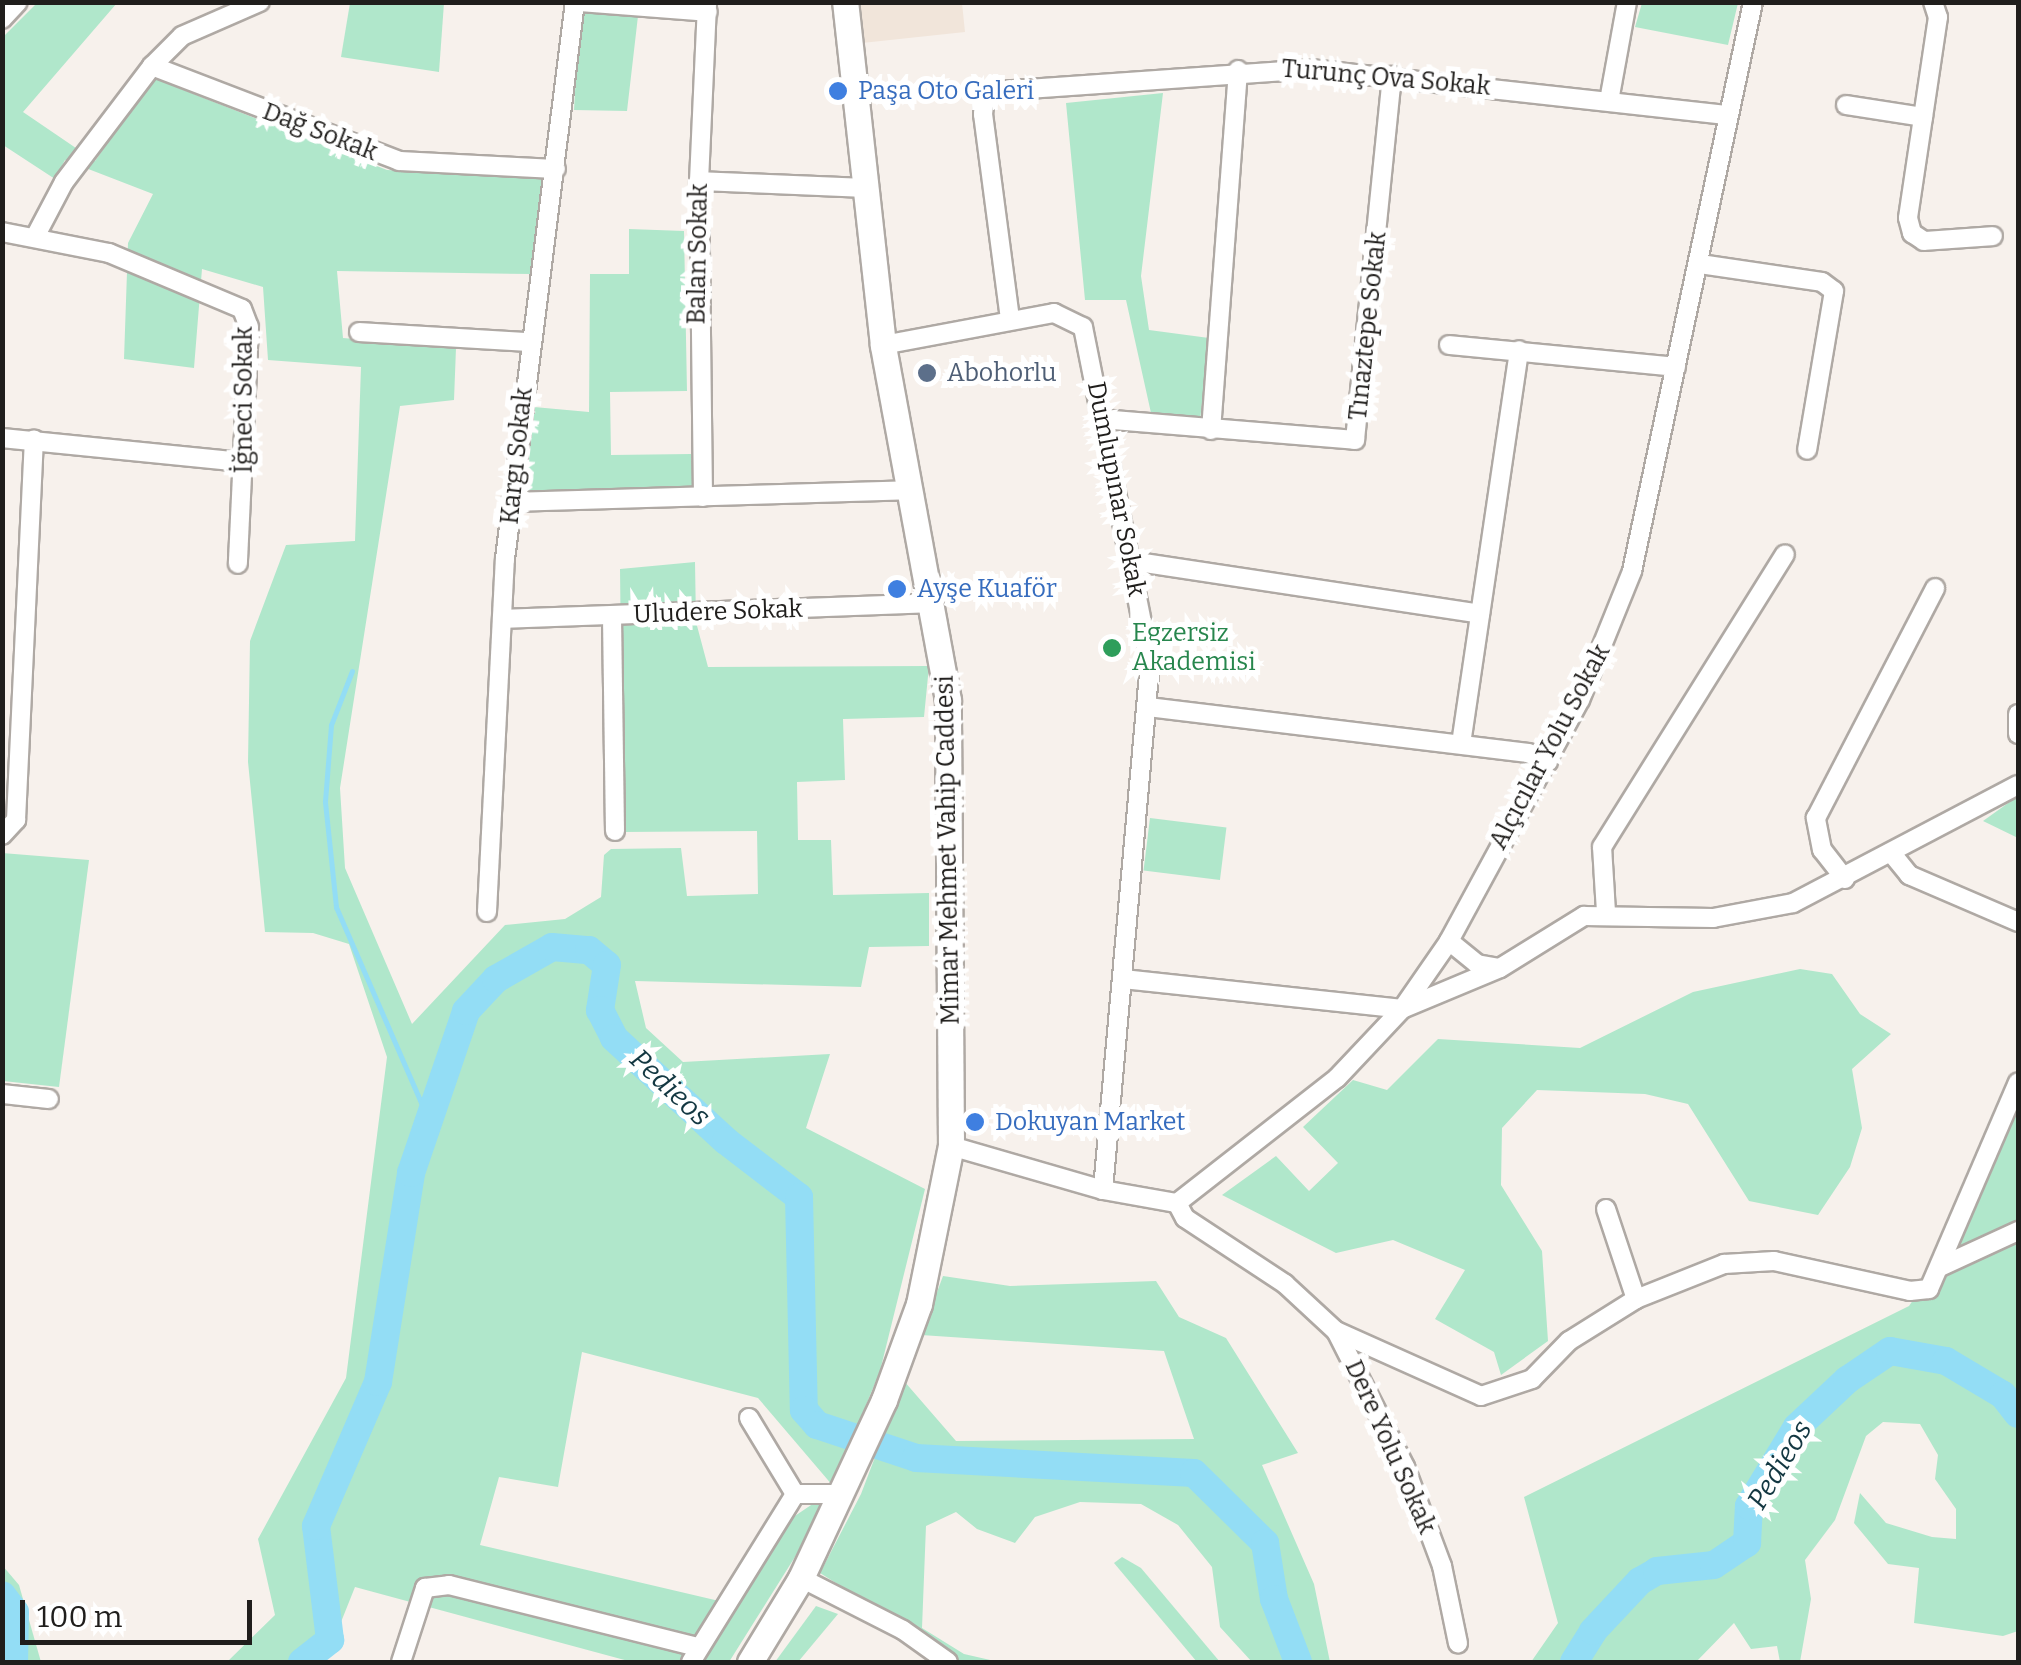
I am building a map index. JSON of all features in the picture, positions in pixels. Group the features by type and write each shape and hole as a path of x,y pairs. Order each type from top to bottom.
{"main road":[{"name":"Mimar Mehmet Vahip Caddesi","path":"750,1662 801,1578 884,1400 919,1304 951,1146 948,700 883,345 845,2"}],"street":[{"path":"2,19 18,2"},
{"path":"35,238 56,193 152,66 182,36 260,2"},
{"path":"577,2 708,7"},
{"name":"Kargı Sokak","path":"487,912 511,502 577,2"},
{"path":"1609,101 1627,2"},
{"name":"Alçıcılar Yolu Sokak","path":"1177,1203 1337,1078 1402,1009 1449,941 1548,762 1632,571 1753,2"},
{"name":"Balan Sokak","path":"703,497 699,181 708,7"},
{"path":"1936,10 1912,233 1924,241 1992,236"},
{"name":"Dağ Sokak","path":"152,66 399,161 556,169"},
{"path":"1212,430 1238,70"},
{"name":"Turunç Ova Sokak","path":"1010,319 985,98 1000,91 1238,70 1392,76 1728,116"},
{"name":"Tınaztepe Sokak","path":"1101,420 1355,440 1392,76"},
{"path":"1846,105 1923,117"},
{"path":"699,181 863,188"},
{"name":"İğneci Sokak","path":"2,232 110,253 242,309 249,327 238,564"},
{"path":"1700,264 1822,282 1834,290 1807,450"},
{"name":"Dumlupınar Sokak","path":"1010,319 1054,313 1083,327 1150,664 1103,1190"},
{"path":"883,345 1010,319"},
{"path":"359,332 530,342"},
{"path":"1448,345 1676,367"},
{"path":"1461,744 1519,350"},
{"path":"2,438 243,462"},
{"path":"6,833 34,440"},
{"path":"511,502 908,490"},
{"path":"1606,912 1602,847 1785,554"},
{"path":"1131,561 1480,614"},
{"path":"1845,878 1822,850 1816,818 1935,588"},
{"name":"Uludere Sokak","path":"502,619 933,603"},
{"path":"612,617 615,831"},
{"path":"1148,706 1528,752 1548,762"},
{"path":"2018,714 2018,734"},
{"path":"1122,979 1402,1009 1500,968 1564,923 1606,912 1714,918 1793,903 1894,855 2018,785"},
{"path":"1894,855 1909,875 2018,922"},
{"path":"1449,941 1477,964 1500,968"},
{"path":"1336,1331 1481,1396 1532,1379 1569,1341 1636,1299 1702,1270 1749,1260 1910,1291 1929,1289 2018,1082"},
{"path":"2,1094 49,1099"},
{"path":"951,1146 1103,1190 1177,1203"},
{"name":"Dere Yolu Sokak","path":"1177,1203 1185,1218 1272,1274 1336,1331 1404,1466 1446,1578 1458,1642"},
{"path":"1606,1209 1636,1299"},
{"path":"1942,1266 2018,1231"},
{"path":"749,1418 796,1494"},
{"path":"796,1494 842,1494"},
{"path":"401,1662 424,1588 449,1585 694,1655 796,1494"},
{"path":"801,1578 902,1630 948,1662"}],"shaded area":[{"path":"857,3 962,3 965,32 862,43"}],"green space":[{"path":"1642,2 1738,3 1728,45 1635,27"},
{"path":"37,3 117,3 23,112 95,161 153,78 387,170 544,178 532,274 337,271 343,338 456,348 454,400 400,406 340,788 345,868 412,1024 505,925 565,919 601,897 604,855 611,849 681,848 687,896 758,894 757,831 623,832 620,569 695,562 696,622 708,667 929,666 924,717 843,719 845,780 797,782 798,840 831,840 833,895 929,893 929,946 869,947 861,987 635,981 646,1028 683,1062 830,1054 806,1128 925,1189 880,1371 833,1486 758,1398 582,1352 558,1487 499,1477 480,1545 732,1604 783,1524 820,1499 825,1509 729,1662 632,1662 355,1587 325,1662 227,1662 275,1615 258,1539 346,1378 387,1057 349,944 313,933 265,932 248,762 250,641 286,545 355,541 361,367 268,360 263,287 202,269 194,368 124,359 128,243 153,194 65,160 55,179 3,145 2,38"},
{"path":"350,3 444,3 439,72 341,57"},
{"path":"580,3 622,3 621,15 638,16 627,111 574,110"},
{"path":"1163,93 1141,276 1149,330 1209,338 1200,421 1151,413 1126,300 1085,300 1066,103"},
{"path":"629,229 684,231 687,391 610,392 611,455 691,454 694,489 522,491 534,407 589,412 590,274 629,274"},
{"path":"2018,796 2018,838 1983,821"},
{"path":"1150,818 1226,827 1220,880 1144,871"},
{"path":"2,853 89,860 59,1087 3,1081"},
{"path":"1800,969 1832,974 1860,1014 1891,1034 1852,1069 1862,1128 1850,1167 1818,1215 1749,1201 1688,1104 1645,1094 1537,1090 1502,1128 1501,1185 1542,1251 1548,1341 1501,1375 1494,1352 1435,1319 1465,1270 1393,1240 1336,1253 1222,1195 1276,1156 1309,1191 1338,1163 1303,1127 1353,1080 1387,1090 1438,1039 1580,1048 1693,992"},
{"path":"2018,1110 2018,1631 2003,1636 1914,1623 1919,1568 1888,1564 1854,1523 1860,1493 1886,1523 1932,1537 1956,1539 1956,1509 1935,1479 1938,1455 1920,1424 1883,1422 1866,1436 1835,1520 1805,1560 1811,1599 1800,1662 1780,1662 1777,1646 1751,1649 1734,1623 1696,1662 1531,1662 1558,1623 1524,1497 1909,1306 1975,1210"},
{"path":"943,1276 1010,1286 1156,1281 1179,1317 1226,1338 1298,1453 1262,1465 1314,1584 1330,1662 1252,1662 1220,1627 1212,1567 1178,1525 1141,1504 1080,1502 1035,1517 1015,1543 977,1529 956,1512 926,1526 922,1628 964,1654 999,1662 961,1662 820,1573 861,1494 904,1381 956,1441 1194,1439 1164,1351 921,1335"},
{"path":"1122,1557 1141,1568 1220,1662 1197,1662 1114,1563"},
{"path":"2,1565 19,1585 41,1662 3,1662"},
{"path":"816,1606 838,1614 798,1662 775,1662"}],"waterway":[{"path":"352,671 331,725 325,802 336,907 429,1121"},
{"name":"Pedieos","path":"302,1662 330,1640 316,1526 378,1382 411,1173 466,1011 496,979 552,947 589,950 607,965 600,1010 614,1038 726,1141 799,1197 804,1410 817,1425 916,1458 1194,1473 1265,1543 1274,1599 1298,1662"},
{"name":"Pedieos","path":"1574,1662 1593,1631 1640,1581 1657,1571 1714,1565 1747,1543 1749,1506 1797,1427 1847,1380 1890,1351 1946,1361 2003,1395 2018,1414"},
{"name":"Pedieos","path":"2,1595 15,1612 14,1662"}],"place":[{"name":"Paşa Oto Galeri","path":"838,91"},
{"name":"Abohorlu","path":"927,373"},
{"name":"Ayşe Kuaför","path":"897,589"},
{"name":"Egzersiz Akademisi","path":"1112,648"},
{"name":"Dokuyan Market","path":"975,1122"}]}
